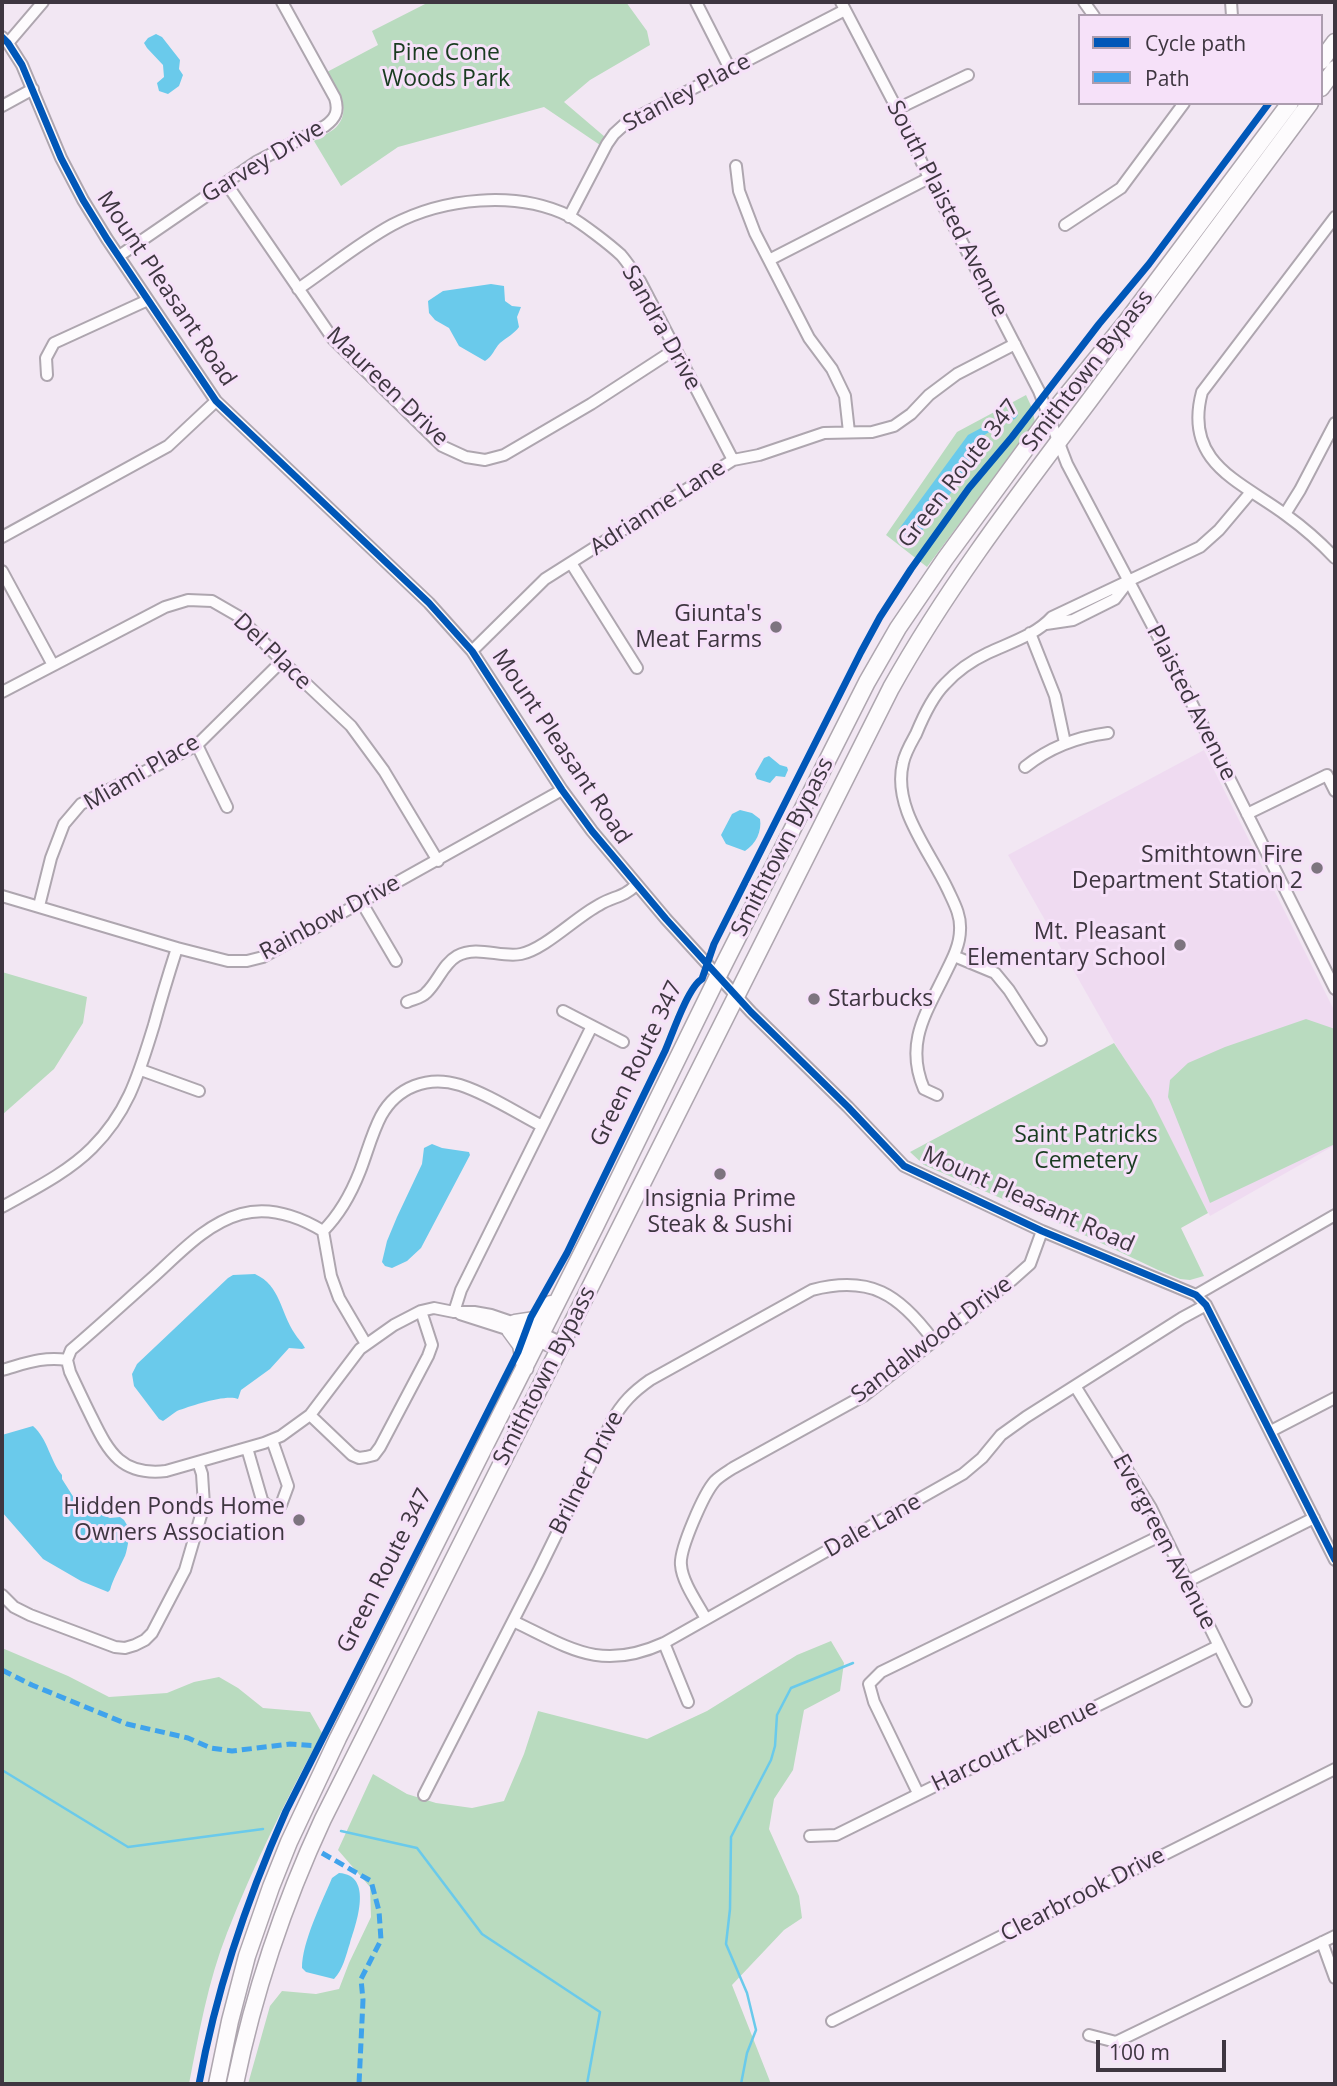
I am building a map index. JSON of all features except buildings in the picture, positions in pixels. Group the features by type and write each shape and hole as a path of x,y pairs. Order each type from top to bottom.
{"highway":[{"path":"1323,58 1335,42"},
{"path":"1323,85 1335,69"},
{"name":"Smithtown Bypass","path":"217,2084 247,1956 289,1842 718,976 887,646 945,559 1049,417 1127,321 1289,105"},
{"name":"Smithtown Bypass","path":"235,2084 262,1974 285,1907 308,1852 906,661 950,591 1058,441 1309,105"},
{"path":"525,1368 521,1345 512,1326 535,1320 564,1289"}],"street":[{"path":"5,40 43,2"},
{"path":"696,2 730,69"},
{"name":"Garvey Drive","path":"119,256 256,162 325,126 336,114 335,98 285,3"},
{"name":"Stanley Place","path":"569,217 614,134 625,123 843,6"},
{"name":"South Plaisted Avenue","path":"843,6 1040,391 1049,417"},
{"name":"Mount Pleasant Road","path":"5,40 22,65 61,158 83,200 216,401 429,603 472,651 562,790 636,885 736,996 904,1166 1042,1231 1196,1295 1206,1305 1335,1560"},
{"path":"897,109 968,75"},
{"path":"2,106 33,89"},
{"path":"1065,225 1121,188 1178,105"},
{"path":"736,166 739,191 755,233 809,338 832,369 845,396 849,432"},
{"path":"768,260 929,178"},
{"name":"Maureen Drive","path":"226,183 333,339 442,446 466,457 485,460 504,455 560,423 674,350"},
{"name":"Sandra Drive","path":"298,289 393,225 429,210 461,202 503,201 534,204 569,217 622,256 640,281 733,460"},
{"path":"1335,217 1331,233 1202,392 1197,423 1207,454 1217,466 1319,540 1335,558"},
{"path":"47,375 46,358 54,342 148,300"},
{"name":"Adrianne Lane","path":"472,651 545,579 733,460 759,455 824,433 872,432 894,426 957,374 1015,344"},
{"path":"2,537 169,446 216,401"},
{"name":"Plaisted Avenue","path":"1049,417 1067,464 1247,814 1328,963 1335,989"},
{"path":"1285,514 1335,423"},
{"path":"937,1095 924,1089 917,1072 917,1033 954,956 960,931 958,911 911,821 905,802 901,777 903,761 924,715 943,685 984,654 1030,633 1046,624 1052,617 1095,603 1128,582 1200,547 1219,530 1251,492"},
{"path":"571,563 637,668"},
{"path":"2,571 53,665"},
{"name":"Del Place","path":"2,692 165,607 188,600 212,601 238,616 351,726 370,749 438,861"},
{"path":"1030,633 1055,696 1065,743"},
{"name":"Miami Place","path":"39,906 51,858 64,824 81,804 197,745 282,661"},
{"path":"1025,767 1040,755 1065,743 1108,733"},
{"path":"197,745 227,807"},
{"path":"1247,814 1327,775 1335,791"},
{"name":"Rainbow Drive","path":"2,896 177,948 228,961 247,961 263,957 562,790"},
{"path":"407,1002 425,995 457,956 469,952 524,954 537,948 600,904 622,897 636,885"},
{"path":"362,903 396,961"},
{"path":"2,1207 66,1168 92,1148 125,1105 141,1070 177,948"},
{"path":"954,956 995,973 1041,1040"},
{"path":"563,1011 623,1042"},
{"path":"454,1312 461,1290 592,1026"},
{"path":"141,1070 199,1091"},
{"path":"323,1231 348,1199 380,1117 392,1100 403,1091 435,1081 461,1085 542,1126"},
{"path":"366,1343 335,1287 323,1231 310,1223 271,1211 243,1213 198,1236 71,1350 67,1360 69,1372 106,1447 128,1466 141,1472 155,1473 281,1436 310,1415 366,1343 421,1311 434,1308 481,1317 512,1326 561,1347"},
{"path":"1196,1295 1335,1215"},
{"name":"Sandalwood Drive","path":"706,1619 689,1588 681,1565 684,1546 715,1481 733,1468 865,1395 1030,1264 1042,1231"},
{"name":"Brilner Drive","path":"424,1795 612,1421 622,1403 636,1390 812,1290 833,1284 854,1284 874,1289 896,1300 916,1318 933,1340"},
{"name":"Dale Lane","path":"513,1621 572,1650 603,1657 646,1651 664,1643 963,1474 982,1458 1001,1435 1206,1305"},
{"path":"310,1415 352,1455 359,1458 374,1455 432,1345 421,1311"},
{"path":"2,1370 42,1359 67,1360"},
{"name":"Evergreen Avenue","path":"1075,1386 1152,1508 1246,1701"},
{"path":"1270,1431 1335,1398"},
{"path":"247,1448 262,1500 269,1506 277,1507 281,1505 288,1486 272,1440"},
{"path":"2,1595 22,1611 114,1647 125,1648 145,1640 152,1633 191,1554 205,1495 198,1462"},
{"path":"1188,1581 1314,1518"},
{"path":"918,1793 874,1702 869,1684 881,1672 1164,1534"},
{"path":"664,1643 688,1702"},
{"name":"Harcourt Avenue","path":"810,1836 836,1835 1218,1646"},
{"name":"Clearbrook Drive","path":"832,2021 1335,1769"},
{"path":"1089,2035 1116,2042 1335,1936"},
{"path":"1322,1942 1335,1978"}],"shaded area":[{"name":"Mt. Pleasant Elementary School","path":"1204,750 1335,1012 1335,1145 1210,1216 1147,1095 1008,855"}],"green space":[{"name":"Pine Cone Woods Park","path":"429,2 626,2 647,31 650,45 590,80 564,102 605,137 600,145 544,107 398,147 341,186 314,141 330,132 342,118 341,98 327,72 378,45 372,31"},
{"path":"1026,395 1035,422 927,567 886,535 957,432"},
{"path":"2,972 87,997 83,1023 54,1069 2,1115"},
{"path":"1306,1019 1335,1029 1335,1144 1210,1203 1168,1097 1170,1080 1188,1063"},
{"name":"Saint Patricks Cemetery","path":"1114,1043 1151,1099 1208,1213 1181,1228 1204,1276 1190,1280 1180,1279 1158,1270 1063,1225 924,1165 910,1152"},
{"path":"831,1641 844,1663 840,1691 804,1710 793,1770 774,1799 769,1829 799,1896 802,1918 784,1930 732,1985 771,2084 248,2084 270,2006 282,1991 316,1994 339,1989 371,1917 370,1887 338,1850 373,1774 407,1794 436,1803 472,1808 504,1801 538,1711 647,1739 707,1711 797,1655"},
{"path":"2,1648 109,1697 167,1693 194,1682 219,1677 263,1708 310,1712 322,1733 248,1882 220,1951 200,2026 189,2084 2,2084"}],"water":[{"path":"156,34 162,37 180,60 179,69 183,75 179,86 168,94 159,91 157,83 164,77 163,65 144,43"},
{"path":"491,284 504,286 505,301 512,306 521,307 517,317 519,327 500,343 485,361 459,346 449,328 429,313 428,301 443,291"},
{"path":"1015,410 1018,415 1015,419 990,431 974,444 967,472 914,541 904,539 899,529 968,435"},
{"path":"769,756 788,770 785,777 776,776 770,783 757,779 755,774 764,758"},
{"path":"740,810 752,813 760,819 757,837 745,851 726,844 721,835 732,814"},
{"path":"432,1144 469,1152 470,1155 421,1248 407,1261 392,1268 385,1266 382,1262 387,1241 422,1164 424,1148"},
{"path":"255,1274 264,1279 275,1292 290,1326 305,1348 289,1348 270,1369 241,1390 238,1399 208,1401 177,1411 163,1421 159,1419 134,1386 132,1374 137,1364 228,1278 233,1275"},
{"path":"33,1426 42,1437 76,1501 110,1518 120,1517 130,1530 125,1556 108,1592 81,1581 43,1559 2,1512 2,1435"},
{"path":"339,1873 350,1876 356,1882 360,1902 346,1957 334,1979 306,1972 302,1968 305,1946 313,1922 332,1878"}],"waterway":[{"path":"741,2084 747,2053 756,2030 747,1993 726,1944 730,1909 731,1837 771,1760 775,1746 777,1715 791,1688 853,1663"},
{"path":"2,1770 128,1847 263,1829"},
{"path":"341,1831 417,1848 482,1934 600,2012 587,2084"}],"marked path":[{"path":"2,1670 127,1724 188,1738 211,1748 232,1751 290,1744 318,1746"},
{"path":"322,1853 371,1881 379,1911 381,1940 361,1979 363,2000 359,2084"}],"cycle path":[{"path":"2,37 22,65 61,158 83,200 216,401 429,603 472,651 562,790 592,831 666,919 751,1012 904,1166 1042,1231 1196,1295 1206,1305 1335,1560"},
{"name":"Green Route 347","path":"199,2084 214,2014 234,1945 286,1811 518,1352 531,1317 567,1253 665,1051 686,1001 702,979 714,944 861,652 911,569 969,488 1149,264 1268,105"}],"place":[{"name":"Giunta's Meat Farms","path":"776,627"},
{"name":"Smithtown Fire Department Station 2","path":"1317,868"},
{"name":"Mt. Pleasant Elementary School","path":"1180,945"},
{"name":"Starbucks","path":"814,999"},
{"name":"Insignia Prime Steak & Sushi","path":"720,1174"},
{"name":"Hidden Ponds Home Owners Association","path":"299,1520"}]}
